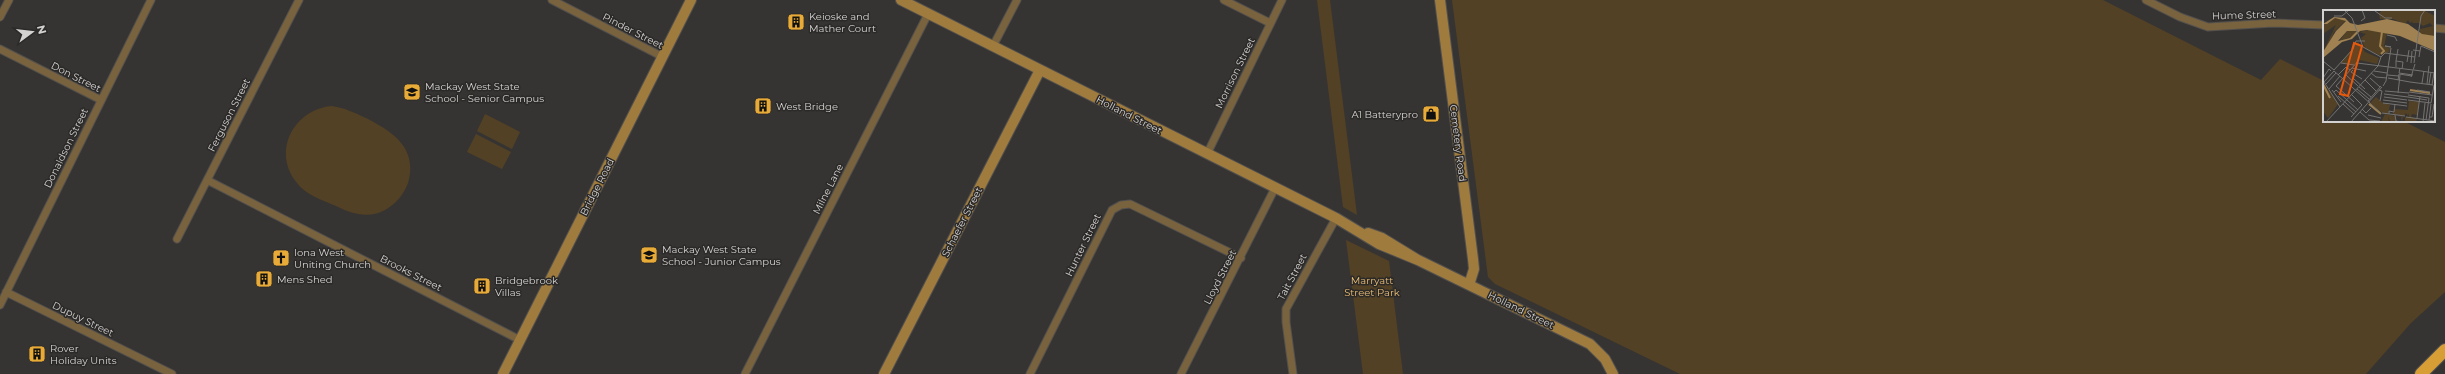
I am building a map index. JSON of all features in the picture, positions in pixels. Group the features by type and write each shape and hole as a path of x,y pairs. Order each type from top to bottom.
{"highway":[{"path":"2421,374 2445,350"}],"street":[{"path":"0,17 9,0"},
{"name":"Donaldson Street","path":"0,305 151,0"},
{"name":"Ferguson Street","path":"177,239 299,0"},
{"name":"Pinder Street","path":"552,0 662,57"},
{"name":"Bridge Road","path":"503,374 691,0"},
{"name":"Holland Street","path":"901,0 1357,229 1390,242 1418,260 1590,344 1605,359 1613,374"},
{"path":"994,46 1017,0"},
{"path":"1224,0 1270,23"},
{"name":"Morrison Street","path":"1207,154 1282,0"},
{"name":"Cemetery Road","path":"1440,0 1473,259 1474,270 1469,285"},
{"name":"Hume Street","path":"2146,0 2180,17 2208,27 2273,23 2323,25"},
{"name":"Milne Lane","path":"745,374 928,14"},
{"path":"2435,28 2445,29"},
{"name":"Don Street","path":"0,49 101,100"},
{"name":"Schaefer Street","path":"884,374 1040,70"},
{"name":"Brooks Street","path":"207,180 520,340"},
{"name":"Lloyd Street","path":"1181,374 1241,258 1275,188"},
{"name":"Hunter Street","path":"1030,374 1112,210 1121,205 1130,204 1241,258"},
{"name":"Tait Street","path":"1293,374 1286,322 1286,309 1336,218"},
{"name":"Dupuy Street","path":"6,292 172,374"}],"green space":[{"path":"1317,0 1330,0 1357,215 1343,207"},
{"path":"1452,0 2103,0 2261,80 2280,59 2323,80 2323,122 2405,122 2445,142 2445,292 2411,323 2366,374 1680,374 1495,284 1488,277"},
{"path":"332,106 350,111 376,123 394,135 406,151 410,171 408,183 404,191 393,205 379,213 366,215 354,213 315,197 305,191 297,183 289,171 286,158 290,134 297,124 307,115 319,109"},
{"path":"485,114 520,132 512,149 477,131"},
{"path":"476,134 511,152 502,169 467,152"},
{"name":"Marryatt Street Park","path":"1346,240 1389,261 1403,374 1363,374"}],"place":[{"name":"Keioske and Mather Court","path":"796,22"},
{"name":"Mackay West State School - Senior Campus","path":"412,92"},
{"name":"West Bridge","path":"763,106"},
{"name":"A1 Batterypro","path":"1431,114"},
{"name":"Mackay West State School - Junior Campus","path":"649,255"},
{"name":"Iona West Uniting Church","path":"281,258"},
{"name":"Mens Shed","path":"264,279"},
{"name":"Bridgebrook Villas","path":"482,286"},
{"name":"Rover Holiday Units","path":"37,354"}]}
